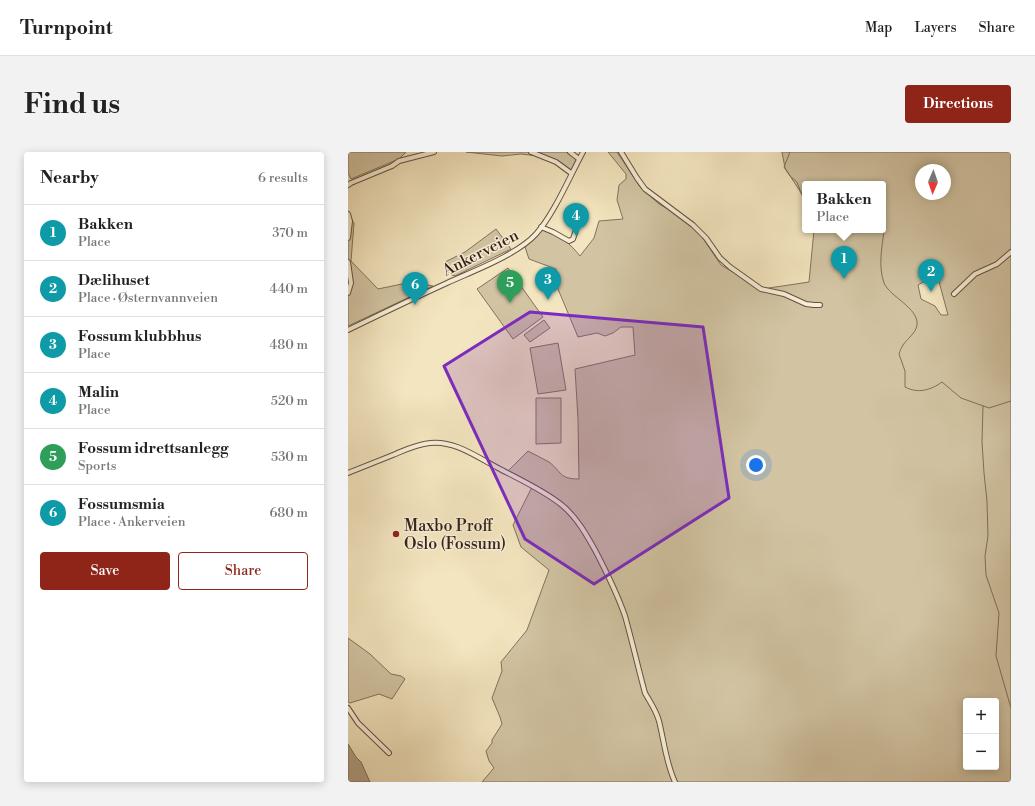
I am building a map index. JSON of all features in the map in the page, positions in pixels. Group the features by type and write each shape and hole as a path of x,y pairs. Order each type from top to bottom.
{"street":[{"path":"348,185 385,169 399,161 434,152"},
{"path":"531,152 556,162 571,173"},
{"path":"570,152 579,159"},
{"name":"Ankerveien","path":"348,330 469,274 511,252 531,239 541,227 583,152"},
{"path":"621,152 645,189 688,221 706,238 720,258 730,267 760,289 784,294 806,304 820,305"},
{"path":"348,214 350,221 348,238"},
{"path":"541,227 569,241 573,239 576,230"},
{"path":"954,294 975,274 997,264 1011,252"},
{"path":"348,262 351,283 348,293"},
{"path":"348,473 417,445 441,443 452,445 465,451 523,481 554,499 569,511 586,533 602,562 618,597 645,693 655,709 659,720 667,758 675,782"},
{"path":"348,708 358,723 389,753"}],"highlighted area":[{"path":"530,312 703,327 729,498 594,584 525,539 444,366"}],"shaded area":[{"path":"348,152 406,152 399,159 351,179 348,173"},
{"path":"466,152 528,152 538,156 521,154 502,156"},
{"path":"537,152 567,152 577,159 571,170 557,160"},
{"path":"608,152 617,152 640,187 659,204 679,215 696,228 721,265 762,289 809,282 814,233 886,233 886,181 802,181 802,194 785,168 782,152 1011,152 1011,782 482,782 494,768 489,761 486,751 502,724 492,698 502,671 501,662 527,630 549,570 521,547 513,525 532,487 507,472 528,451 549,462 564,476 579,479 575,369 635,355 633,327 621,327 613,333 605,336 597,333 578,337 558,289 558,275 556,269 529,259 525,247 543,230 564,240 580,256 594,238 599,221 623,219 617,200 619,185 626,179 626,174","holes":["937,274 948,315 941,315 935,306 921,299 918,285"]},
{"path":"348,214 354,223 351,261 378,289 402,284 419,278 428,285 433,286 348,326"},
{"path":"496,229 511,249 455,276 449,274 445,262 465,252"},
{"path":"508,268 543,317 513,339 477,289"},
{"path":"544,320 550,328 530,342 524,335"},
{"path":"558,343 566,390 538,394 530,348"},
{"path":"536,398 561,398 561,443 536,444"},
{"path":"348,638 370,654 391,674 401,676 405,679 392,699 379,694 350,703 348,702"},
{"path":"348,744 361,762 370,782 348,782"}],"waterway":[{"path":"790,152 784,167 790,176 797,182 802,195"},
{"path":"884,233 881,270 884,283 887,288 914,313 917,325 915,331 903,345 899,354 905,371 905,387 920,391 929,389 942,382 961,398 989,408 1011,401"},
{"path":"983,406 982,442 987,501 988,536 985,556 986,575 999,613 996,656 1011,708"}],"place":[{"name":"Malin","path":"576,236"},
{"name":"Bakken","path":"844,279"},
{"name":"Dælihuset","path":"931,292"},
{"name":"Fossum klubbhus","path":"548,300"},
{"name":"Fossum idrettsanlegg","path":"510,303"},
{"name":"Fossumsmia","path":"415,305"},
{"name":"Maxbo Proff Oslo (Fossum)","path":"396,534"}]}
